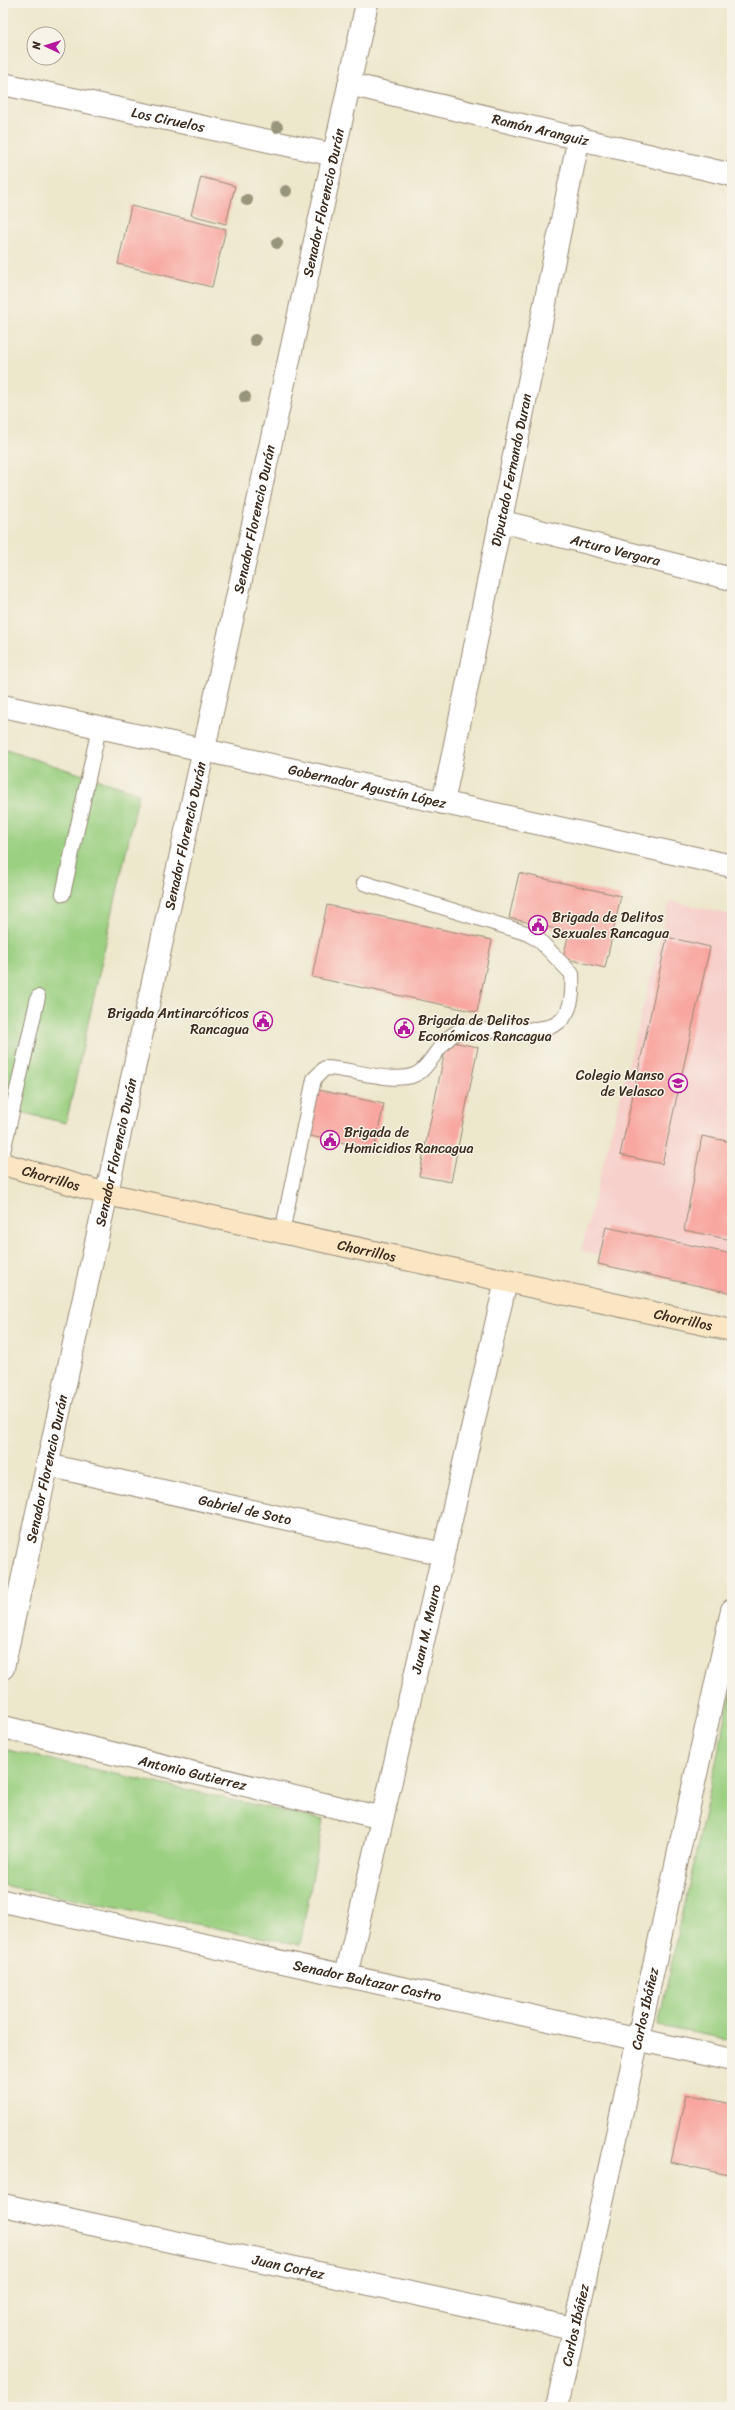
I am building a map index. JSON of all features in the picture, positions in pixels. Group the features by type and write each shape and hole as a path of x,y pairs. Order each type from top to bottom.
{"street":[{"name":"Senador Florencio Durán","path":"3,1668 367,3"},
{"name":"Los Ciruelos","path":"3,84 334,155"},
{"name":"Ramón Aranguiz","path":"349,84 732,174"},
{"name":"Diputado Fernando Duran","path":"443,802 578,137"},
{"name":"Arturo Vergara","path":"500,521 732,579"},
{"name":"Gobernador Agustín López","path":"3,706 732,866"},
{"name":"Chorrillos","path":"3,1164 107,1194 732,1330"},
{"name":"Juan M. Mauro","path":"346,1976 506,1281"},
{"name":"Gabriel de Soto","path":"47,1466 444,1554"},
{"name":"Carlos Ibáñez","path":"558,2407 573,2328 732,1610"},
{"name":"Antonio Gutierrez","path":"3,1727 382,1818"},
{"name":"Senador Baltazar Castro","path":"3,1901 732,2060"},
{"name":"Juan Cortez","path":"3,2205 573,2328"}],"lane":[{"path":"63,894 99,728"},
{"path":"282,1232 314,1079 325,1068 342,1068 400,1080 413,1077 422,1070 448,1036 459,1031 540,1029 556,1024 567,1012 573,994 572,974 540,940 526,933 364,883"},
{"path":"3,1152 38,997"}],"shaded area":[{"name":"Colegio Manso de Velasco","path":"670,901 732,915 732,1284 581,1251"}],"green space":[{"path":"3,749 139,793 66,1123 3,1108"},
{"path":"732,1689 732,2040 658,2026"},
{"path":"3,1749 323,1820 300,1945 3,1885"}],"building":[{"path":"201,177 235,186 226,224 191,215"},
{"path":"131,206 226,229 212,287 118,264"},
{"path":"519,873 621,896 605,968 563,958 569,932 509,918"},
{"path":"327,905 492,940 477,1012 312,977"},
{"path":"667,937 710,947 662,1164 620,1155"},
{"path":"447,1041 478,1047 451,1182 419,1176"},
{"path":"314,1089 384,1104 374,1149 305,1135"},
{"path":"702,1136 732,1142 732,1240 684,1230"},
{"path":"606,1227 732,1254 732,1293 598,1264"},
{"path":"686,2094 732,2104 732,2176 671,2162"}],"place":[{"name":"Brigada de Delitos Sexuales Rancagua","path":"538,925"},
{"name":"Brigada Antinarcóticos Rancagua","path":"263,1021"},
{"name":"Brigada de Delitos Económicos Rancagua","path":"404,1028"},
{"name":"Colegio Manso de Velasco","path":"678,1083"},
{"name":"Brigada de Homicidios Rancagua","path":"330,1140"}]}
